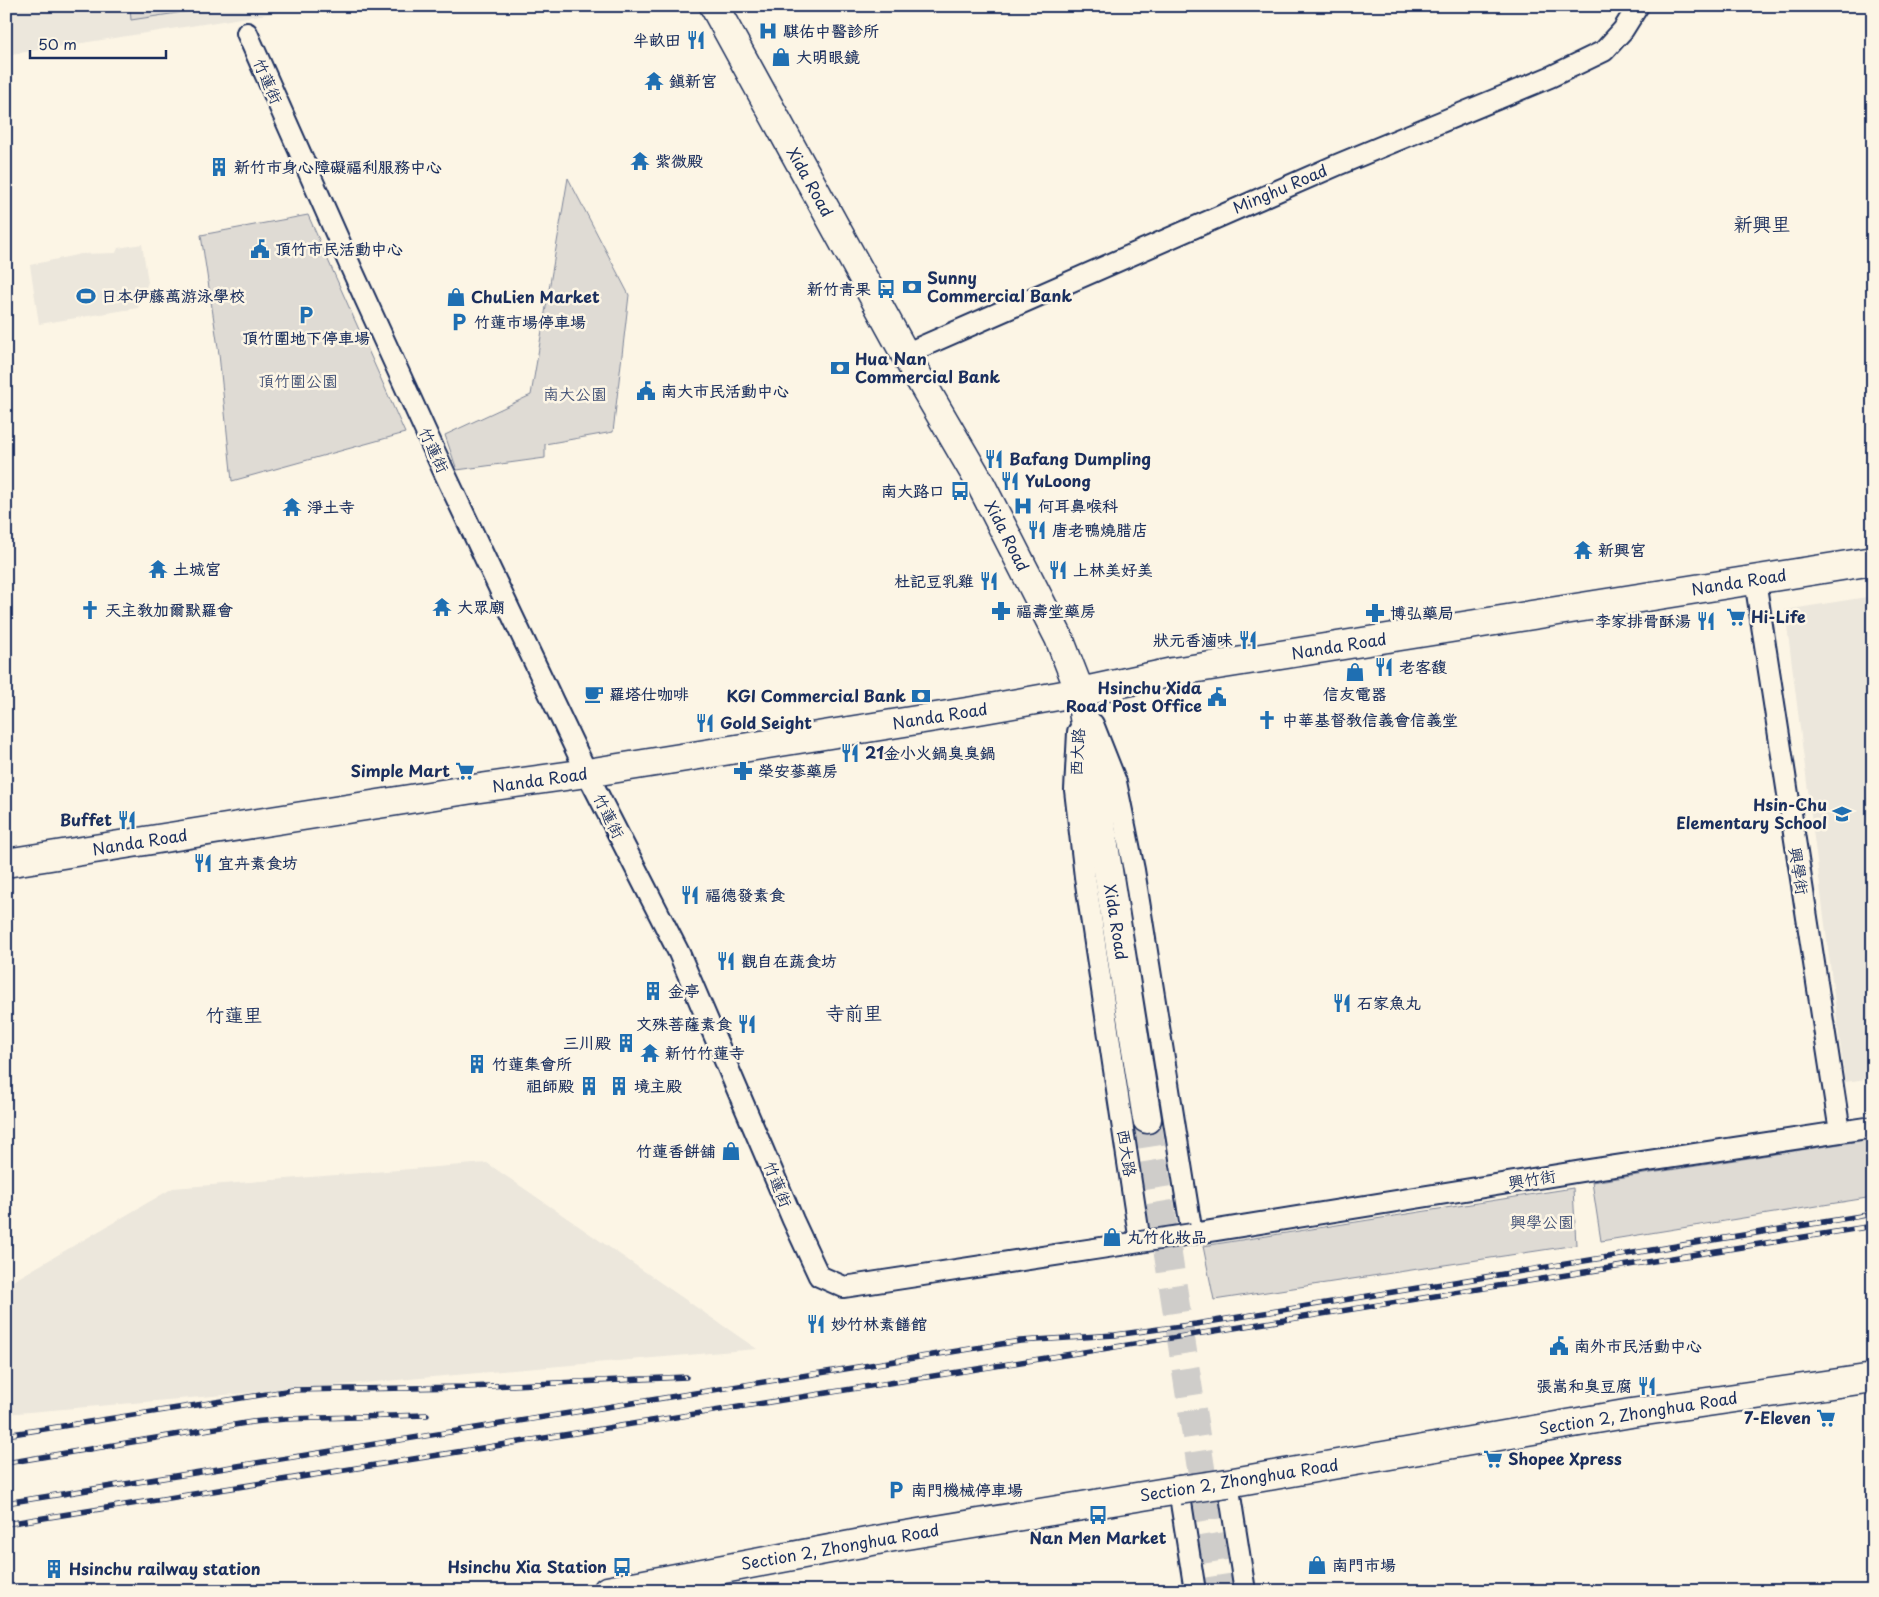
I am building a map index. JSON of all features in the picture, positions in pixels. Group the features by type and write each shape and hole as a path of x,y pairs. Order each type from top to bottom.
{"street":[{"name":"Xida Road","path":"714,6 905,354 978,479 1059,638 1080,692 1147,1119"},
{"name":"Minghu Road","path":"905,354 1238,207 1595,56 1604,51 1623,30 1638,6"},
{"name":"竹蓮街","path":"247,33 352,272 445,474 587,773 679,953 793,1220 819,1276 844,1287 1192,1234"},
{"name":"Nanda Road","path":"6,864 473,789 587,773 1080,692 1173,672 1873,561"},
{"name":"興學街","path":"1755,580 1840,1132"},
{"name":"西大路","path":"1080,692 1116,782 1136,880 1192,1234"},
{"name":"西大路","path":"1080,692 1075,790 1087,887 1140,1242"},
{"name":"興竹街","path":"1192,1234 1582,1171 1873,1127"},
{"name":"Section 2, Zhonghua Road","path":"607,1591 896,1536 1228,1483 1631,1413 1873,1378"},
{"path":"1228,1483 1246,1591"},
{"path":"1179,1490 1192,1587"}],"shaded area":[{"path":"6,6 318,6 6,55"},
{"name":"日本伊藤萬游泳學校","path":"142,244 148,282 138,308 39,324 30,265 81,254 116,253 118,248"},
{"name":"Hsin-Chu Elementary School","path":"1873,596 1873,1078 1845,1082 1785,610"},
{"path":"487,1163 757,1349 6,1414 6,1285 173,1188"}],"green space":[{"path":"130,6 223,6 131,20"},
{"name":"南大公園","path":"568,178 629,295 613,432 545,444 545,458 457,470 445,435 531,395"},
{"name":"頂竹圍公園","path":"308,215 405,433 232,481 219,354 201,235"},
{"name":"興學公園","path":"1873,1139 1873,1197 1601,1241 1592,1182"},
{"name":"興學公園","path":"1573,1188 1576,1245 1214,1300 1203,1246"}],"tunnel":[{"path":"1147,1119 1220,1591"}],"railway":[{"path":"6,1503 1020,1341 1115,1335 1196,1324 1873,1214"},
{"path":"6,1524 1873,1226"},
{"path":"6,1435 292,1390 468,1387 686,1377"},
{"path":"6,1463 252,1422 285,1419 427,1415"}],"place":[{"name":"騏佑中醫診所","path":"768,31"},
{"name":"半畝田","path":"696,40"},
{"name":"大明眼鏡","path":"781,57"},
{"name":"鎮新宮","path":"654,81"},
{"name":"紫微殿","path":"640,161"},
{"name":"新竹市身心障礙福利服務中心","path":"219,167"},
{"name":"頂竹市民活動中心","path":"260,249"},
{"name":"Sunny Commercial Bank","path":"912,287"},
{"name":"新竹青果","path":"886,289"},
{"name":"日本伊藤萬游泳學校","path":"86,296"},
{"name":"ChuLien Market","path":"456,297"},
{"name":"頂竹圍地下停車場","path":"306,315"},
{"name":"竹蓮市場停車場","path":"459,322"},
{"name":"Hua Nan Commercial Bank","path":"840,368"},
{"name":"南大市民活動中心","path":"646,391"},
{"name":"Bafang Dumpling","path":"994,459"},
{"name":"YuLoong","path":"1010,481"},
{"name":"南大路口","path":"960,491"},
{"name":"何耳鼻喉科","path":"1023,506"},
{"name":"淨土寺","path":"292,507"},
{"name":"唐老鴨燒腊店","path":"1037,530"},
{"name":"新興宮","path":"1583,550"},
{"name":"土城宮","path":"158,569"},
{"name":"上林美好美","path":"1058,570"},
{"name":"杜記豆乳雞","path":"989,581"},
{"name":"大眾廟","path":"442,607"},
{"name":"天主教加爾默羅會","path":"90,610"},
{"name":"福壽堂藥房","path":"1001,611"},
{"name":"博弘藥局","path":"1375,613"},
{"name":"Hi-Life","path":"1736,617"},
{"name":"李家排骨酥湯","path":"1706,621"},
{"name":"狀元香滷味","path":"1248,640"},
{"name":"老客馥","path":"1384,667"},
{"name":"信友電器","path":"1355,672"},
{"name":"羅塔仕咖啡","path":"594,694"},
{"name":"KGI Commercial Bank","path":"921,696"},
{"name":"Hsinchu Xida Road Post Office","path":"1217,697"},
{"name":"中華基督教信義會信義堂","path":"1267,720"},
{"name":"Gold Seight","path":"705,723"},
{"name":"21金小火鍋臭臭鍋","path":"850,753"},
{"name":"Simple Mart","path":"465,771"},
{"name":"榮安蔘藥房","path":"743,771"},
{"name":"Hsin-Chu Elementary School","path":"1842,814"},
{"name":"Buffet","path":"127,820"},
{"name":"宜卉素食坊","path":"203,863"},
{"name":"福德發素食","path":"690,895"},
{"name":"觀自在蔬食坊","path":"726,961"},
{"name":"金亭","path":"653,991"},
{"name":"石家魚丸","path":"1342,1003"},
{"name":"文殊菩薩素食","path":"747,1024"},
{"name":"三川殿","path":"626,1043"},
{"name":"新竹竹蓮寺","path":"650,1053"},
{"name":"竹蓮集會所","path":"477,1064"},
{"name":"祖師殿","path":"589,1086"},
{"name":"境主殿","path":"619,1086"},
{"name":"竹蓮香餅舖","path":"731,1151"},
{"name":"丸竹化妝品","path":"1112,1237"},
{"name":"妙竹林素饍館","path":"816,1324"},
{"name":"南外市民活動中心","path":"1559,1346"},
{"name":"張嵩和臭豆腐","path":"1647,1386"},
{"name":"7-Eleven","path":"1826,1418"},
{"name":"Shopee Xpress","path":"1493,1459"},
{"name":"南門機械停車場","path":"896,1490"},
{"name":"Nan Men Market","path":"1098,1515"},
{"name":"南門市場","path":"1317,1565"},
{"name":"Hsinchu Xia Station","path":"622,1567"},
{"name":"Hsinchu railway station","path":"54,1569"}],"district":[{"name":"新興里","path":"1762,224"},
{"name":"寺前里","path":"854,1013"},
{"name":"竹蓮里","path":"234,1015"}]}
